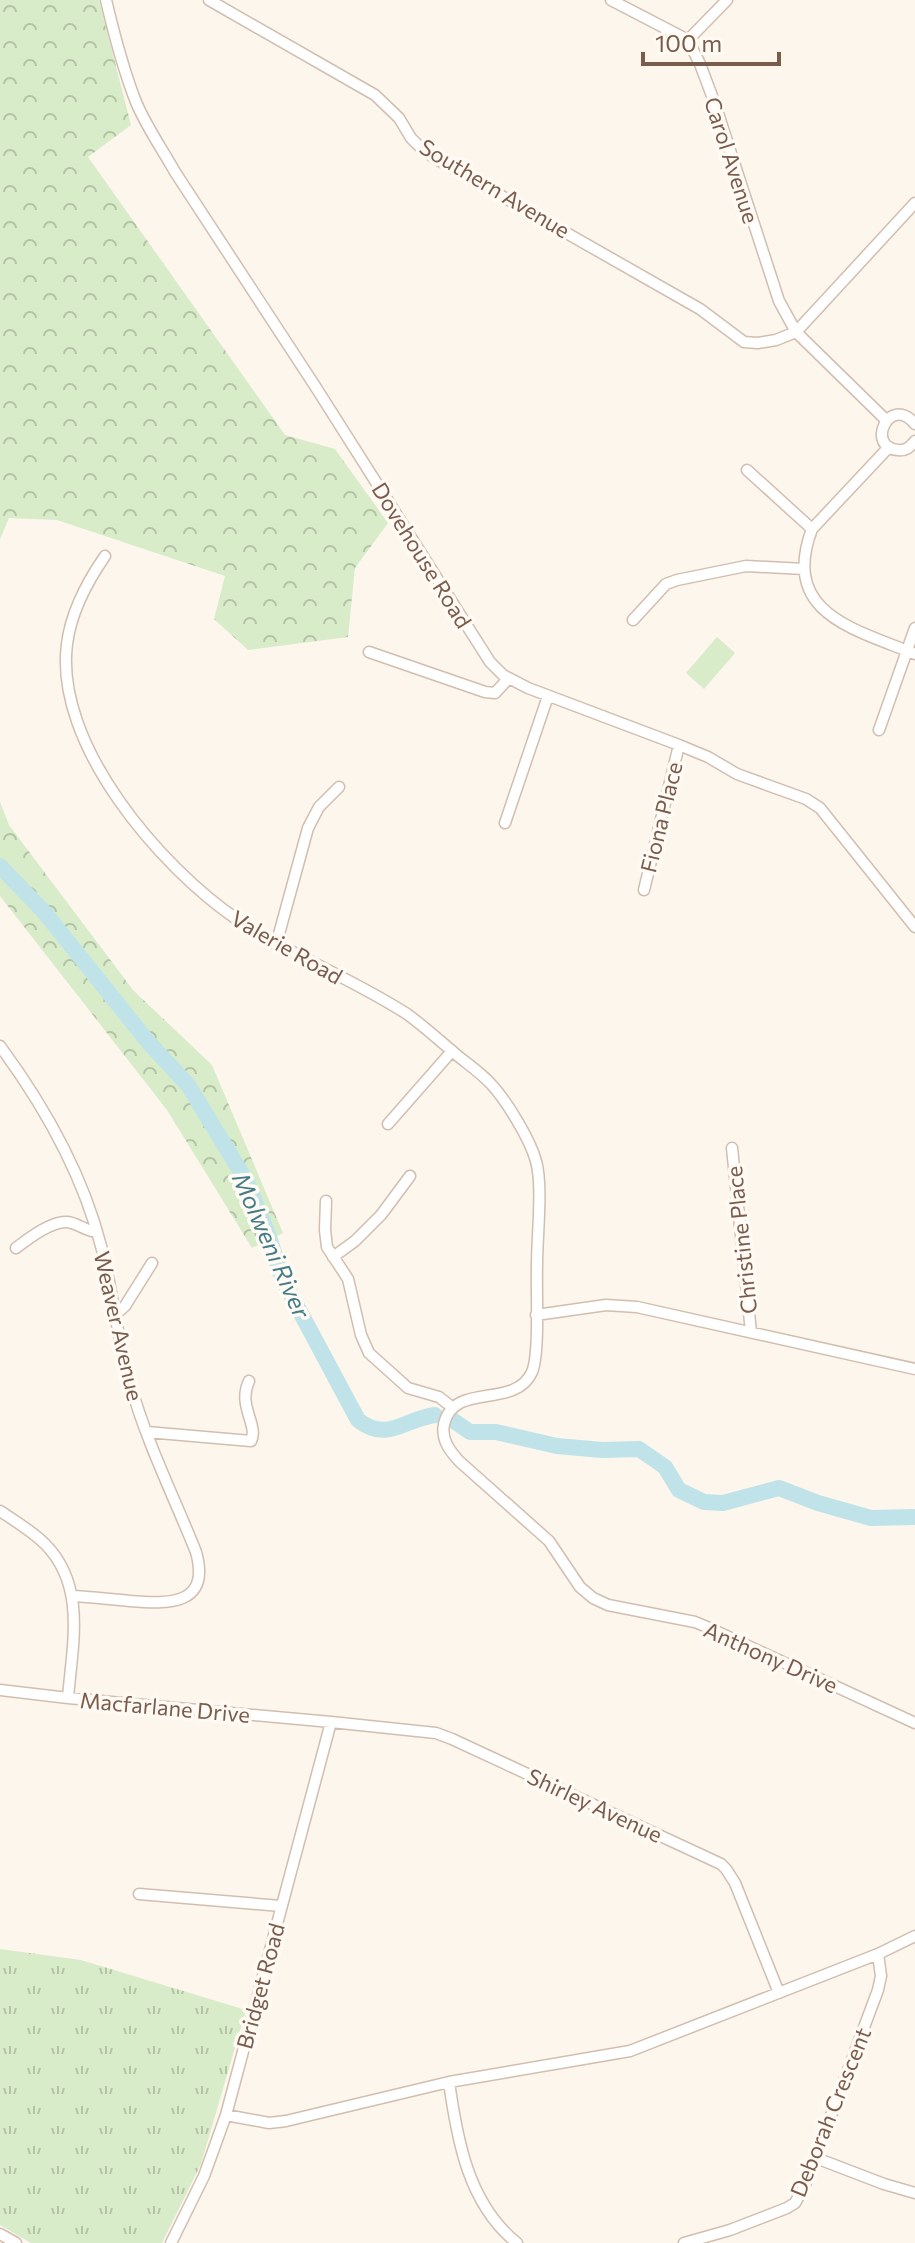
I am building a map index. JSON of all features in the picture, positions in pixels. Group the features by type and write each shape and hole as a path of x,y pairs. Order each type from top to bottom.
{"street":[{"name":"Dovehouse Road","path":"106,0 137,103 175,172 322,396 490,662 508,679 701,753 737,774 806,799 820,808 915,927"},
{"name":"Southern Avenue","path":"209,0 375,95 399,118 411,138 433,157 700,309 744,342 776,340 796,332"},
{"path":"611,0 688,40 727,0"},
{"name":"Carol Avenue","path":"688,40 711,93 779,301 796,332 886,420"},
{"path":"796,332 915,203"},
{"path":"914,420 902,415 891,417 886,420 882,437 889,447 901,450 915,441"},
{"path":"889,447 812,529 806,546 804,569 807,584 817,604 831,617 911,652"},
{"path":"747,470 812,529"},
{"name":"Valerie Road","path":"105,556 77,607 67,641 66,678 76,722 91,754 115,793 160,852 212,901 276,945 405,1013 486,1079 502,1097 536,1161 536,1315"},
{"path":"633,620 666,584 677,580 746,566 804,569"},
{"path":"879,730 911,652 915,628"},
{"path":"369,652 485,692 495,693 508,679"},
{"path":"505,823 548,696"},
{"name":"Fiona Place","path":"644,890 679,745"},
{"path":"276,945 308,828 319,807 339,787"},
{"name":"Weaver Avenue","path":"0,1046 60,1139 76,1174 97,1232 128,1378 200,1566 197,1585 184,1598 166,1603 73,1596"},
{"path":"388,1124 452,1051"},
{"name":"Christine Place","path":"732,1148 751,1332"},
{"path":"333,1257 355,1241 381,1215 410,1176"},
{"path":"326,1201 326,1242 348,1279 361,1335 369,1353 408,1388 439,1397 453,1408 467,1399 505,1393 526,1381 535,1361 536,1315 606,1305 648,1308 915,1369"},
{"path":"16,1248 32,1236 64,1222 71,1222 87,1232 97,1232"},
{"path":"116,1314 125,1306 152,1263"},
{"path":"147,1432 251,1441 254,1434 244,1400 249,1381"},
{"name":"Anthony Drive","path":"453,1408 444,1425 448,1448 549,1541 580,1587 593,1598 608,1605 695,1622 915,1723"},
{"path":"0,1511 46,1546 65,1572 75,1614 68,1698"},
{"name":"Macfarlane Drive","path":"0,1690 331,1722"},
{"name":"Bridget Road","path":"171,2243 204,2176 226,2115 331,1722"},
{"name":"Shirley Avenue","path":"331,1722 436,1733 721,1864 735,1883 779,1993"},
{"path":"139,1894 281,1906"},
{"path":"226,2115 269,2123 286,2121 449,2082 630,2051 878,1954 915,1936"},
{"name":"Deborah Crescent","path":"684,2243 730,2230 791,2206 800,2195 878,1990 881,1976 878,1954"},
{"path":"449,2082 466,2167 495,2222 517,2243"},
{"path":"816,2158 915,2193"},
{"path":"0,2234 16,2243"}],"green space":[{"path":"0,0 99,0 131,125 88,157 285,435 335,449 388,523 355,568 348,637 248,650 214,619 225,576 57,520 9,518 0,539"},
{"path":"717,637 735,653 704,689 686,673"},
{"path":"0,802 9,825 133,990 212,1065 283,1233 252,1248 167,1110 0,896"},
{"path":"0,1949 81,1960 246,2010 201,2164 162,2243 31,2243 0,2225"}],"waterway":[{"name":"Molweni River","path":"0,866 45,913 149,1043 188,1085 247,1182 282,1278 358,1420 368,1427 387,1430 435,1415"},
{"name":"Molweni River","path":"454,1421 470,1432 496,1432 557,1446 639,1449 665,1467 679,1490 704,1502 723,1503 779,1488 871,1518 915,1517"}]}
